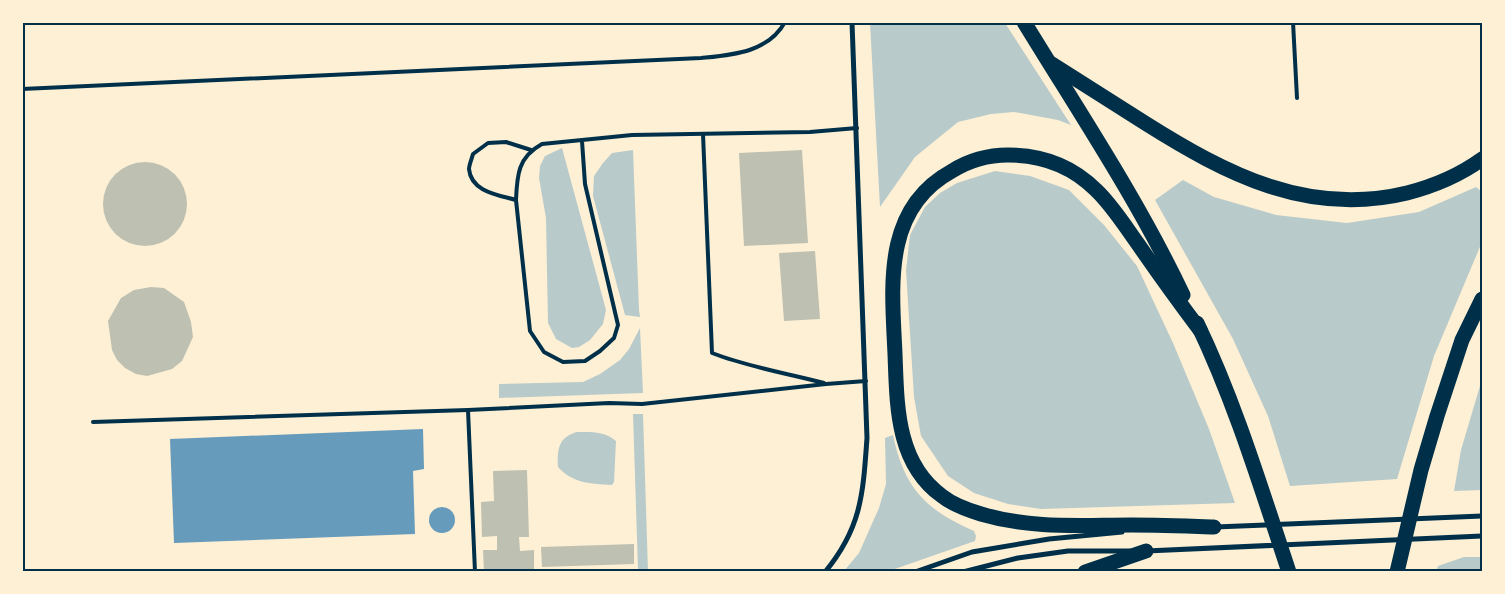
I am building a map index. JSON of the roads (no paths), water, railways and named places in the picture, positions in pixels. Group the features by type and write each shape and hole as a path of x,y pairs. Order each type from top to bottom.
{"highway":[{"path":"1024,22 1136,204 1167,261 1200,330 1228,396 1260,483 1288,570"},
{"path":"1048,62 1188,150 1221,167 1285,192 1314,198 1344,200 1392,196 1439,183 1482,159"},
{"path":"1200,330 1096,189 1067,168 1045,159 1025,156 988,158 960,166 941,176 927,189 912,208 903,225 897,243 892,286 897,388 902,434 908,456 920,473 942,497 971,511 1005,521 1042,525 1214,527"},
{"path":"1397,572 1421,470 1437,416 1462,340 1482,299"},
{"path":"1462,340 1482,312"},
{"path":"1085,572 1146,550"}],"street":[{"path":"825,572 837,557 851,532 860,507 867,438 852,22"},
{"path":"915,572 972,552 1049,538 1142,530 1482,516"},
{"path":"963,572 1018,558 1068,551 1146,550 1482,536"}],"lane":[{"path":"22,89 701,58 738,54 753,49 780,31 785,22"},
{"path":"1293,22 1297,98"},
{"path":"582,141 585,184 618,325 614,338 600,351 584,361 563,362 544,352 530,331 516,200 517,180 521,163 532,150 542,144 632,135 810,132 857,128"},
{"path":"703,134 712,353 741,364 769,368 826,384"},
{"path":"516,200 482,190 473,179 469,169 473,154 488,143 506,142 532,150"},
{"path":"93,422 468,410 609,403 642,404 866,381"},
{"path":"468,410 475,572"}],"water":[{"path":"423,429 424,469 413,471 415,534 174,543 170,439"},
{"path":"442,507 452,510 455,520 452,530 442,533 432,530 429,520 432,510"}]}
